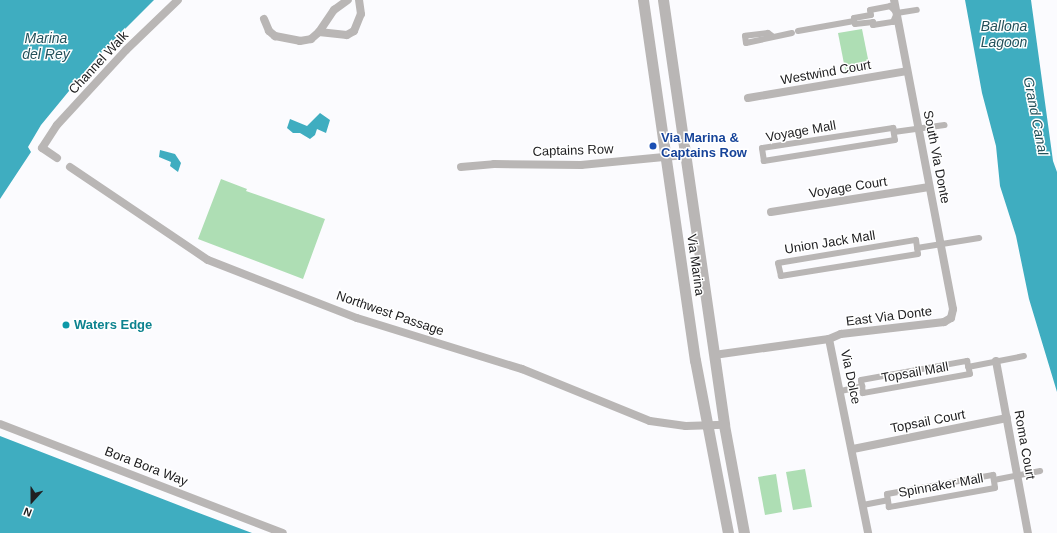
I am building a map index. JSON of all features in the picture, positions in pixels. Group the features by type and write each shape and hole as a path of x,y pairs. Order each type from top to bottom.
{"street":[{"name":"Channel Walk","path":"57,158 42,148 57,125 126,50 178,0"},
{"path":"264,19 269,31 284,40 300,41 311,38 319,32 334,10 348,0"},
{"path":"319,32 346,35 354,31 361,14 359,0"},
{"name":"Via Marina","path":"643,0 695,360 728,533"},
{"name":"Via Marina","path":"663,0 724,424 744,533"},
{"name":"South Via Donte","path":"894,0 952,309 951,318"},
{"path":"772,36 854,21 854,18 871,15 870,10 890,6 897,14"},
{"path":"897,14 917,10"},
{"path":"854,21 855,24 873,22 873,25 893,22 897,14"},
{"name":"Westwind Court","path":"748,98 907,71"},
{"name":"Voyage Mall","path":"894,132 945,125"},
{"name":"Voyage Mall","path":"893,128 894,132 895,140 764,160 762,148 893,128"},
{"name":"Captains Row","path":"461,167 494,164 581,165 685,155"},
{"name":"Northwest Passage","path":"70,167 208,260 357,318 522,369 650,421 686,426 724,424"},
{"name":"Voyage Court","path":"771,212 929,188"},
{"name":"Union Jack Mall","path":"917,248 980,238"},
{"name":"Union Jack Mall","path":"916,240 917,248 918,254 781,276 778,263 916,240"},
{"name":"East Via Donte","path":"829,339 841,334 944,322 951,318"},
{"name":"Via Dolce","path":"714,355 829,339 853,448 868,533"},
{"name":"Topsail Mall","path":"968,367 1024,356"},
{"name":"Topsail Mall","path":"967,361 968,367 970,374 863,393 861,380 967,361"},
{"name":"Roma Court","path":"996,362 1028,533"},
{"name":"Topsail Mall","path":"841,391 862,386"},
{"name":"Topsail Court","path":"853,448 1007,418"},
{"name":"Bora Bora Way","path":"0,424 283,533"},
{"name":"Spinnaker Mall","path":"994,480 1040,471"},
{"name":"Spinnaker Mall","path":"993,475 995,488 890,507 888,500 887,494 993,475"},
{"name":"Spinnaker Mall","path":"863,505 888,500"}],"green space":[{"path":"862,29 870,69 846,74 838,33"},
{"path":"221,179 247,189 246,191 325,219 303,279 198,239"},
{"path":"805,469 812,507 793,510 786,472"},
{"path":"776,474 782,512 765,515 758,477"}],"water":[{"name":"Marina del Rey","path":"0,0 154,0 97,57 41,125 28,147 31,152 0,199"},
{"name":"Ballona Lagoon","path":"965,0 1031,0 1053,161 1057,172 1057,392 1029,299 1016,236 1000,186 996,146 982,93"},
{"path":"320,113 330,120 326,133 317,129 315,135 310,139 300,133 293,133 287,128 290,119 307,126"},
{"path":"160,150 175,154 181,163 178,172 170,166 171,162 159,157"},
{"path":"0,436 191,510 252,533 0,533"}],"place":[{"name":"Via Marina & Captains Row","path":"653,146"},
{"name":"Waters Edge","path":"66,325"}],"water label":[{"name":"Grand Canal","path":"1036,116"}]}
